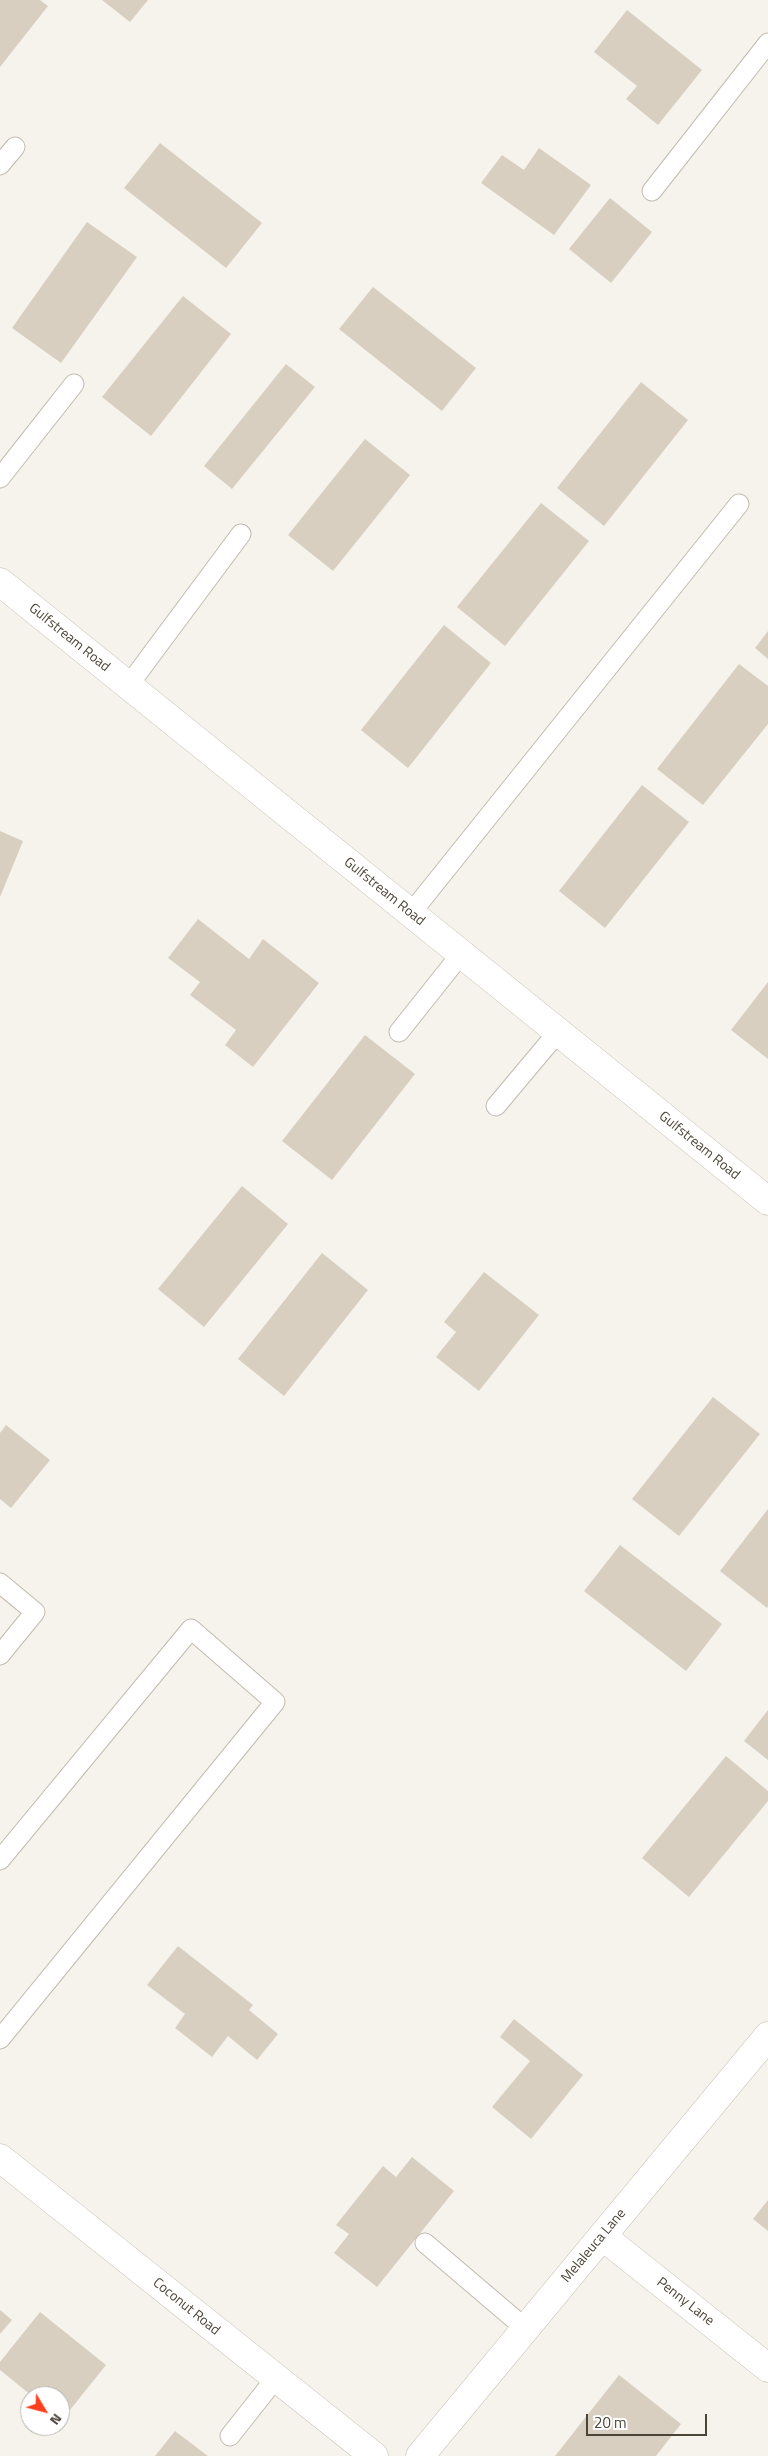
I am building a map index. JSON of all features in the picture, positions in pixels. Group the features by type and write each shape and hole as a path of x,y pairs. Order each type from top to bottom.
{"street":[{"name":"Gulfstream Road","path":"0,582 768,1201"},
{"name":"Melaleuca Lane","path":"420,2456 768,2036"},
{"name":"Coconut Road","path":"0,2158 374,2456"},
{"name":"Penny Lane","path":"602,2236 768,2368"}],"lane":[{"path":"652,190 768,43"},
{"path":"0,165 14,147"},
{"path":"0,478 74,384"},
{"path":"411,913 739,504"},
{"path":"128,686 241,534"},
{"path":"400,1032 461,954"},
{"path":"496,1106 558,1032"},
{"path":"0,1583 35,1612 0,1655"},
{"path":"0,1860 191,1629 275,1702 0,2039"},
{"path":"425,2243 526,2329"},
{"path":"230,2436 275,2379"}],"building":[{"path":"0,0 40,0 48,6 0,67"},
{"path":"102,0 148,0 130,22"},
{"path":"627,10 702,70 658,125 626,99 637,86 594,52"},
{"path":"160,143 262,223 226,268 124,188"},
{"path":"539,148 591,185 554,235 481,183 502,155 524,170"},
{"path":"610,198 652,232 611,283 569,249"},
{"path":"87,222 137,257 61,363 12,328"},
{"path":"373,287 476,368 442,411 339,329"},
{"path":"183,296 231,334 151,436 102,397"},
{"path":"286,364 315,387 232,489 204,466"},
{"path":"641,382 688,420 604,526 557,488"},
{"path":"365,439 410,475 333,571 288,535"},
{"path":"541,503 589,541 505,646 457,607"},
{"path":"444,625 491,663 408,768 361,730"},
{"path":"768,631 768,659 755,648"},
{"path":"739,664 768,686 768,724 703,805 657,769"},
{"path":"642,785 689,822 605,928 559,891"},
{"path":"0,831 23,841 0,897"},
{"path":"198,919 249,959 263,939 319,983 253,1067 225,1045 236,1030 190,995 200,982 168,958"},
{"path":"768,982 768,1059 731,1030"},
{"path":"365,1035 415,1074 332,1180 282,1141"},
{"path":"242,1186 288,1224 204,1327 158,1289"},
{"path":"322,1253 368,1290 284,1396 238,1359"},
{"path":"484,1272 539,1315 479,1391 436,1357 456,1332 444,1322"},
{"path":"713,1397 760,1434 679,1536 632,1499"},
{"path":"6,1425 50,1460 11,1508 0,1499 0,1433"},
{"path":"768,1509 768,1606 767,1608 720,1571"},
{"path":"620,1545 722,1624 686,1671 584,1591"},
{"path":"768,1710 768,1760 744,1741"},
{"path":"726,1756 768,1791 768,1801 689,1897 642,1858"},
{"path":"178,1946 253,2005 249,2010 278,2034 257,2060 228,2036 212,2057 175,2028 185,2014 147,1985"},
{"path":"514,2019 583,2075 531,2139 492,2107 530,2061 500,2037"},
{"path":"412,2157 454,2191 377,2287 334,2253 349,2234 336,2225 383,2166 396,2177"},
{"path":"768,2200 768,2231 753,2219"},
{"path":"0,2310 12,2320 0,2334"},
{"path":"40,2312 106,2365 70,2410 70,2386 20,2386 0,2370 0,2362"},
{"path":"619,2375 681,2424 656,2456 555,2456"},
{"path":"175,2431 208,2456 155,2456"}]}
